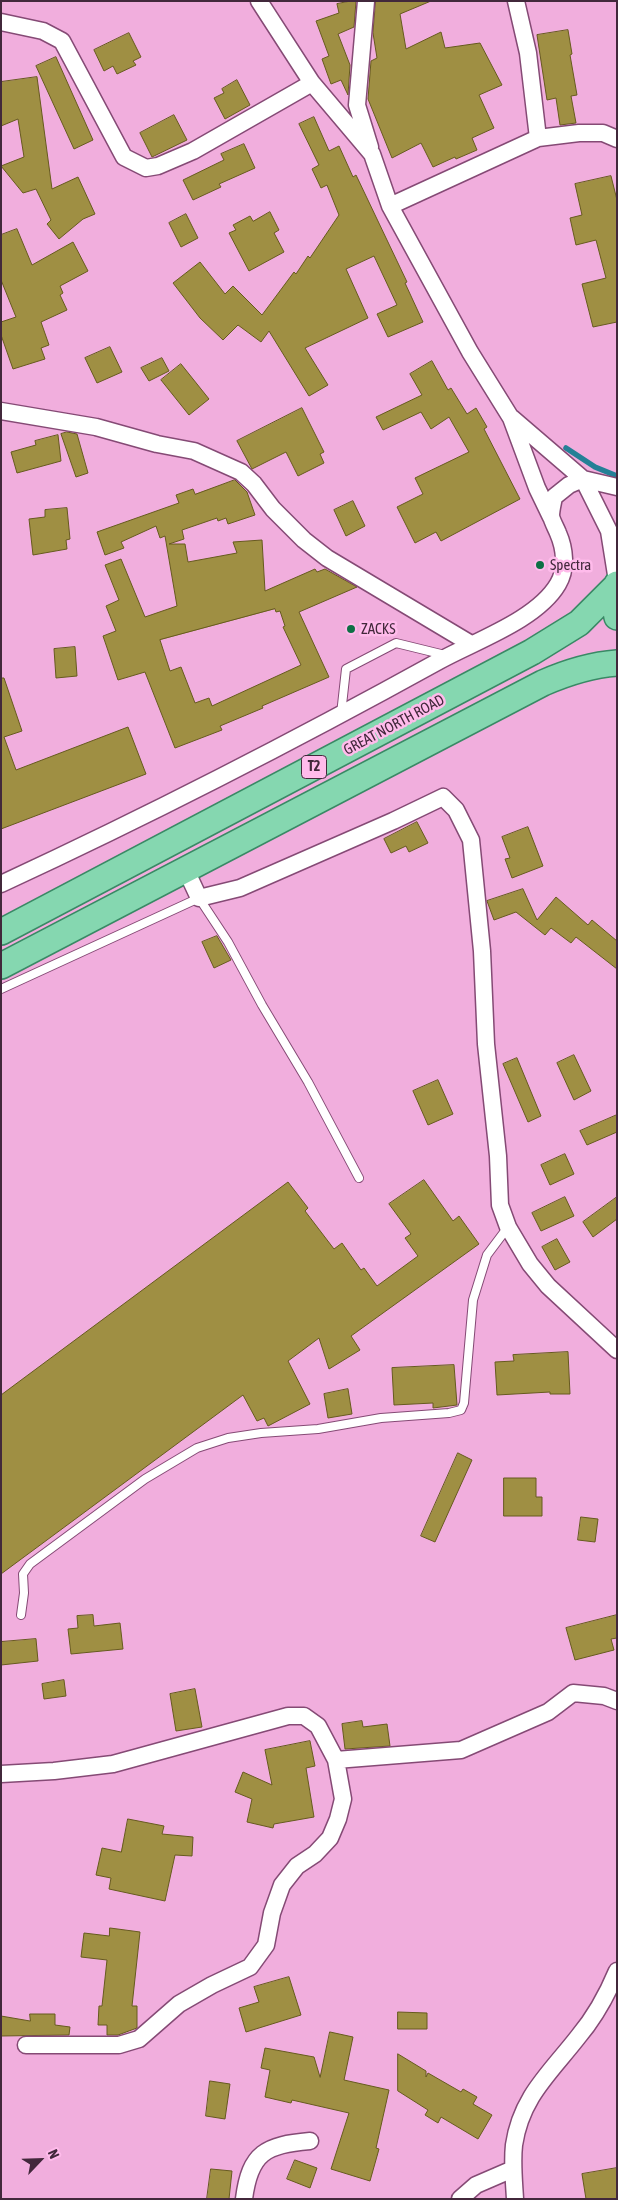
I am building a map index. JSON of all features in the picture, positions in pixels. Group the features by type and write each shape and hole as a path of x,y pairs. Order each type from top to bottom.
{"main road":[{"path":"617,584 614,601 617,617"},
{"name":"GREAT NORTH ROAD","path":"1,932 532,652 578,623 617,584"},
{"name":"GREAT NORTH ROAD","path":"1,966 185,868 543,683 569,672 596,665 617,663"}],"street":[{"path":"258,1 312,83 372,154"},
{"path":"1,884 90,843 341,716 448,656 528,616 549,597 559,583 564,563 564,546 537,488 511,418 470,352 390,206 372,154 357,105 366,1"},
{"path":"516,1 528,53 538,138"},
{"path":"1,22 43,31 62,40 124,157 146,168 158,166 193,151 312,83"},
{"path":"390,206 538,138 578,133 603,133 617,139"},
{"path":"1,411 96,427 194,452 241,472 254,484 273,509 304,540 327,558 471,644"},
{"path":"511,418 583,479 609,531 617,584"},
{"path":"551,517 554,497 569,485 583,479 617,487"},
{"path":"185,868 199,898 240,888 443,797 456,810 471,840 482,950 486,1044 498,1156 500,1205 508,1227 530,1264 548,1286 617,1350"},
{"path":"336,1760 461,1750 548,1712 573,1693 604,1696 617,1701"},
{"path":"1,1774 54,1771 113,1764 288,1716 304,1716 318,1726 336,1760 343,1799 338,1819 330,1838 315,1854 297,1866 282,1886 272,1913 266,1945 250,1967 212,1985 179,2004 140,2039 119,2045 26,2045"},
{"path":"515,2199 514,2144 525,2109 538,2084 578,2037 600,2006 617,1971"},
{"path":"244,2199 247,2176 256,2158 270,2149 287,2143 310,2141"},
{"path":"460,2199 476,2185 513,2169"}],"lane":[{"path":"341,716 346,670 396,643 448,656"},
{"path":"1,989 199,898 228,942 308,1082 359,1178"},
{"path":"21,1615 24,1593 23,1574 30,1564 146,1480 197,1448 228,1438 261,1433 318,1429 382,1418 448,1413 461,1410 464,1403 473,1300 487,1255 508,1227"}],"building":[{"path":"356,1 354,27 338,34 350,65 348,95 341,80 331,84 322,59 329,56 316,21 339,13 337,4"},
{"path":"376,1 431,1 400,14 406,49 441,32 445,48 480,43 502,85 479,95 494,128 472,138 477,150 433,167 421,143 392,158 368,99 371,61 377,58 373,33"},
{"path":"568,30 577,95 571,96 576,123 560,125 556,98 547,100 537,35"},
{"path":"129,33 141,57 133,61 136,65 117,74 113,66 104,71 94,50"},
{"path":"56,57 93,140 74,149 36,66"},
{"path":"37,77 52,189 78,177 95,214 83,219 59,239 47,224 51,220 36,189 23,193 1,166 24,157 18,119 1,126 1,82"},
{"path":"237,80 250,105 225,119 214,98 224,93 222,89"},
{"path":"174,115 187,140 152,157 140,133"},
{"path":"314,117 329,151 339,146 353,177 356,175 407,282 405,283 423,322 388,337 377,314 397,305 374,256 346,269 368,318 305,348 328,385 309,396 269,331 261,342 238,325 223,340 200,318 173,283 200,262 225,294 233,286 262,315 294,272 296,274 308,256 310,258 339,215 327,185 321,188 312,169 319,165 299,124"},
{"path":"244,144 255,168 219,184 221,187 193,200 183,180 224,160 221,154"},
{"path":"611,176 617,200 617,322 593,327 582,284 606,278 596,240 576,245 570,218 582,215 575,184"},
{"path":"270,212 279,230 274,233 284,252 249,271 229,233 236,230 233,225 250,216 253,221"},
{"path":"186,214 198,238 181,247 169,223"},
{"path":"17,229 32,265 73,242 88,271 60,286 63,293 60,295 67,310 41,322 49,345 41,348 45,359 13,369 1,335 1,322 16,317 1,280 1,235"},
{"path":"110,347 122,372 97,383 85,358"},
{"path":"162,358 169,371 149,381 141,368"},
{"path":"432,361 448,390 451,388 467,414 476,408 487,427 484,429 520,499 441,541 436,532 415,543 397,507 423,494 415,478 469,452 449,417 431,429 421,412 383,430 376,417 422,395 410,374"},
{"path":"181,364 209,399 189,415 161,380"},
{"path":"302,408 324,452 320,454 324,463 298,476 286,452 252,469 237,441"},
{"path":"67,432 77,434 88,473 76,477 61,434"},
{"path":"58,435 61,461 17,473 11,452 36,445 35,441"},
{"path":"235,480 247,492 255,515 228,524 226,518 218,521 217,518 182,530 184,539 169,544 185,544 188,562 237,553 233,542 262,540 265,591 315,569 317,572 325,569 357,587 299,612 329,677 220,726 222,730 175,748 145,672 118,680 103,636 116,631 106,606 119,600 105,565 121,559 145,617 177,606 165,536 160,538 156,526 121,542 124,548 105,555 97,532 179,503 176,495 193,489 195,494","holes":["275,609 276,612 280,611 285,626 283,627 301,665 212,706 209,698 195,703 181,667 170,671 160,640"]},
{"path":"353,501 365,526 346,536 334,510"},
{"path":"67,508 70,539 66,540 67,549 33,555 29,519 45,517 45,510"},
{"path":"75,647 77,676 56,678 54,649"},
{"path":"1,678 4,678 22,731 4,737 16,770 128,727 146,774 1,829"},
{"path":"417,822 428,843 409,852 406,846 391,853 384,839"},
{"path":"528,827 543,866 512,878 505,859 510,858 502,837"},
{"path":"523,889 537,920 556,897 588,925 592,920 617,941 617,969 576,937 571,943 551,928 545,935 516,912 494,920 487,901"},
{"path":"217,936 231,960 214,968 202,942"},
{"path":"574,1055 591,1091 574,1100 557,1063"},
{"path":"517,1058 541,1116 528,1122 503,1064"},
{"path":"438,1080 453,1114 428,1125 413,1091"},
{"path":"617,1115 617,1132 587,1145 580,1131"},
{"path":"565,1154 574,1174 550,1185 541,1165"},
{"path":"424,1180 453,1221 459,1216 479,1244 351,1336 360,1350 329,1369 319,1338 288,1361 310,1404 268,1426 264,1418 257,1421 243,1395 1,1574 1,1395 288,1182 308,1208 305,1211 334,1249 342,1243 361,1270 364,1268 377,1286 418,1256 405,1238 411,1234 389,1204"},
{"path":"565,1197 574,1216 541,1231 532,1213"},
{"path":"617,1197 617,1219 593,1237 583,1222"},
{"path":"557,1239 570,1262 555,1270 542,1247"},
{"path":"568,1352 570,1394 550,1394 550,1392 497,1395 495,1362 514,1361 513,1355"},
{"path":"454,1365 457,1405 433,1408 433,1403 394,1405 392,1368"},
{"path":"348,1389 352,1414 328,1418 324,1394"},
{"path":"458,1453 472,1460 435,1542 421,1536"},
{"path":"504,1478 536,1478 536,1497 542,1497 542,1516 504,1516"},
{"path":"581,1517 598,1519 595,1542 578,1540"},
{"path":"93,1615 94,1626 120,1623 123,1649 71,1654 68,1629 78,1628 77,1616"},
{"path":"617,1615 617,1638 611,1639 614,1650 575,1660 566,1628"},
{"path":"36,1639 38,1661 1,1665 1,1642"},
{"path":"64,1680 66,1696 44,1699 42,1684"},
{"path":"195,1689 202,1727 176,1731 170,1694"},
{"path":"362,1721 363,1727 387,1724 390,1746 345,1749 342,1724"},
{"path":"310,1741 315,1766 306,1768 314,1817 274,1824 273,1828 247,1822 252,1799 235,1792 243,1772 272,1785 265,1750"},
{"path":"128,1819 164,1826 162,1834 193,1837 192,1856 175,1855 165,1901 109,1889 111,1878 96,1875 102,1848 121,1852"},
{"path":"110,1928 140,1932 132,2006 137,2006 137,2028 118,2035 107,2035 107,2025 98,2025 99,2006 102,2006 107,1960 81,1957 84,1933 109,1936"},
{"path":"289,1977 301,2015 246,2032 239,2008 259,2002 254,1987"},
{"path":"398,2012 427,2013 427,2029 398,2029"},
{"path":"30,2014 55,2014 55,2025 70,2027 69,2035 1,2036 1,2016 30,2021"},
{"path":"330,2032 353,2037 344,2080 389,2090 376,2148 379,2149 370,2181 331,2169 349,2113 292,2100 291,2103 265,2097 270,2070 261,2068 265,2048 314,2057 320,2077"},
{"path":"398,2054 426,2071 426,2077 428,2073 461,2092 463,2089 477,2097 473,2104 492,2115 478,2139 441,2117 438,2123 425,2115 428,2110 398,2091"},
{"path":"210,2081 230,2084 225,2119 206,2116"},
{"path":"295,2160 317,2168 310,2188 287,2179"},
{"path":"617,2168 617,2199 586,2199 582,2174"},
{"path":"211,2169 232,2171 229,2199 207,2199"}],"waterway":[{"path":"566,448 595,467 617,476"}],"place":[{"name":"Spectra","path":"540,565"},
{"name":"ZACKS","path":"351,629"}]}
